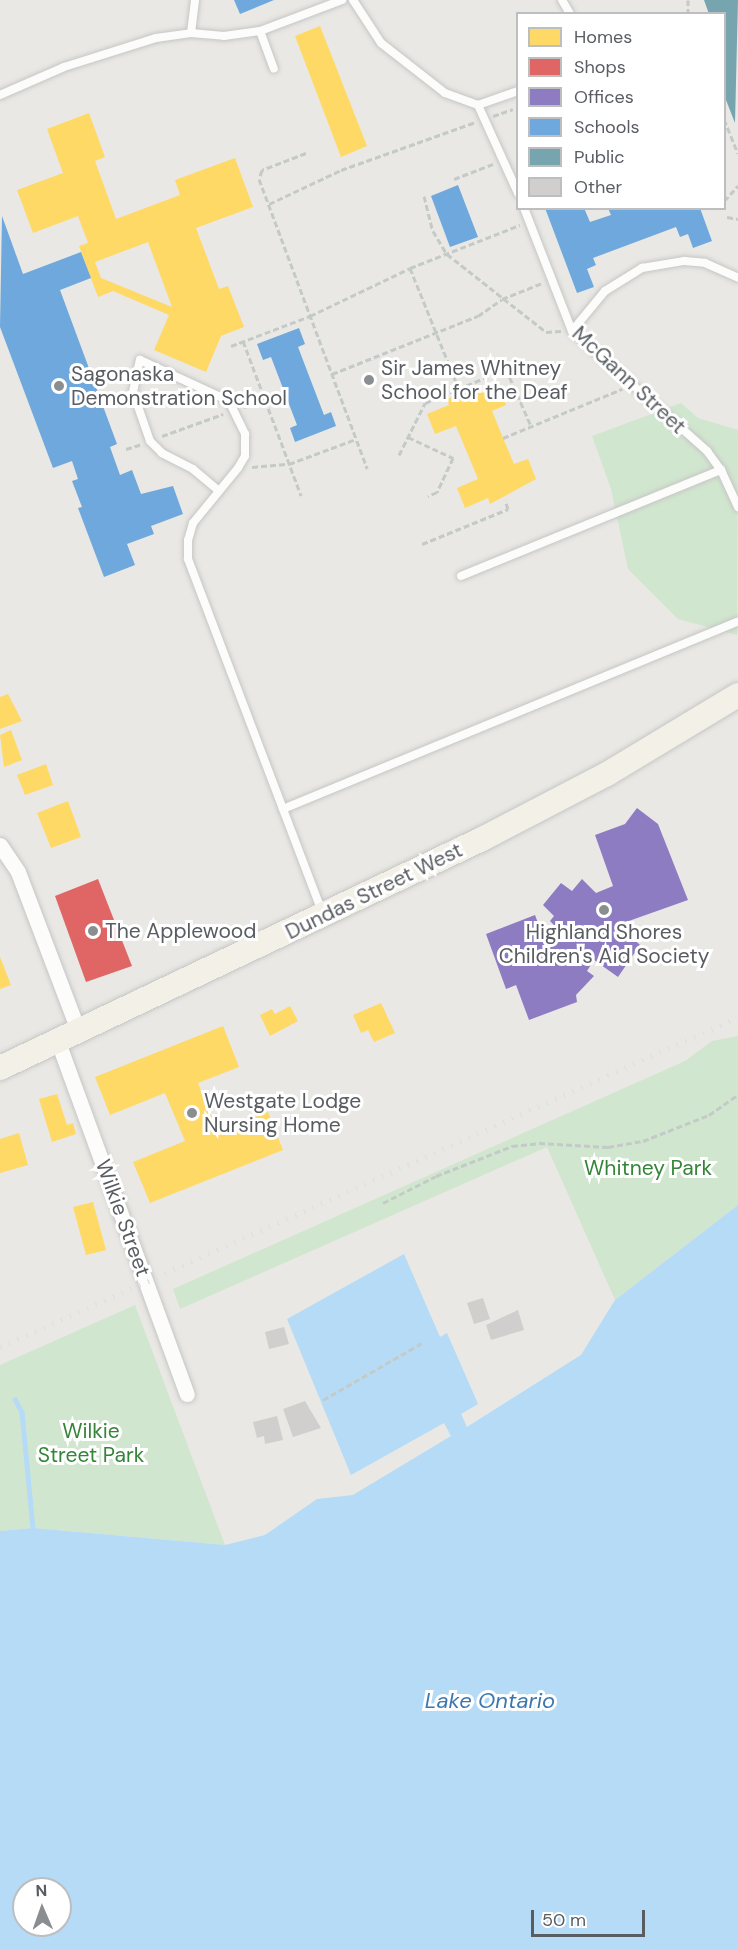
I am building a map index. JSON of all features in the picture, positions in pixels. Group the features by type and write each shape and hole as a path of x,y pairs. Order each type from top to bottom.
{"main road":[{"name":"Dundas Street West","path":"0,1068 69,1038 324,915 607,774 738,695"}],"street":[{"name":"Wilkie Street","path":"0,845 18,872 69,1038 187,1394"}],"lane":[{"path":"191,33 195,0"},
{"path":"0,95 64,67 156,38 191,33 224,36 260,31 342,0"},
{"path":"353,0 381,43 445,93 478,105 486,118 516,188"},
{"path":"260,31 274,69"},
{"path":"478,105 516,92"},
{"name":"McGann Street","path":"525,210 572,331 707,452 721,470 738,507"},
{"path":"572,331 605,291 642,268 684,261 705,263 738,278"},
{"path":"219,491 193,469 162,453 150,441 133,392 140,360 219,395 236,410 247,445 238,468 193,523 188,540 188,559 324,915"},
{"path":"461,576 721,470"},
{"path":"283,809 738,621"}],"path":[{"path":"269,204 341,170 513,109"},
{"path":"726,123 738,153"},
{"path":"306,153 262,170 259,179 367,468"},
{"path":"454,179 504,159"},
{"path":"726,199 738,186"},
{"path":"424,196 433,231 447,254 546,332 572,331"},
{"path":"727,217 738,219"},
{"path":"231,346 310,316 410,268 529,222"},
{"path":"410,268 459,389"},
{"path":"332,374 478,316 502,299 551,279"},
{"path":"243,341 301,495"},
{"path":"399,455 425,403 506,369 531,426"},
{"path":"503,438 632,385"},
{"path":"126,449 265,399"},
{"path":"408,436 453,458 437,492 428,496"},
{"path":"238,468 289,464 356,439"},
{"path":"422,544 508,509 505,500"},
{"path":"383,1203 436,1176 512,1146 539,1143 608,1147 643,1141 709,1115 738,1095"},
{"path":"323,1400 422,1343"}],"green space":[{"path":"681,403 698,418 738,430 737,635 678,619 628,569 611,489 592,436"},
{"name":"Whitney Park","path":"738,1036 738,1205 615,1300 547,1147 180,1309 173,1289 685,1061 712,1041"},
{"name":"Wilkie Street Park","path":"135,1305 225,1545 33,1528 0,1531 0,1365"}],"water":[{"name":"Lake Ontario","path":"738,1205 738,1949 0,1949 0,1531 33,1528 225,1545 265,1535 317,1499 353,1495 451,1436 444,1423 351,1475 287,1319 404,1254 440,1337 447,1333 478,1404 461,1414 467,1427 581,1355 615,1300"}],"building: Homes":[{"path":"320,26 367,146 341,157 295,36"},
{"path":"89,113 105,157 95,161 116,219 180,195 175,180 235,158 253,207 196,228 219,289 228,286 244,327 221,336 206,372 154,350 169,315 113,291 98,297 79,246 88,243 78,216 33,233 17,190 63,173 47,129","holes":["148,242 172,307 101,278 95,262"]},
{"path":"498,385 506,405 492,411 514,464 528,459 536,479 490,504 488,498 465,508 457,488 478,479 456,426 435,434 427,414 449,405 447,399 471,389 474,395"},
{"path":"8,694 22,721 0,729 0,697"},
{"path":"11,730 22,760 4,767 0,735"},
{"path":"46,764 53,785 25,795 17,775"},
{"path":"68,801 81,837 51,848 37,813"},
{"path":"0,957 11,985 0,989"},
{"path":"381,1003 395,1033 374,1042 368,1030 361,1033 353,1015"},
{"path":"290,1006 298,1021 270,1036 260,1015 272,1009 275,1014"},
{"name":"Westgate Lodge Nursing Home","path":"223,1026 239,1067 198,1083 218,1132 268,1112 283,1150 150,1203 133,1162 185,1141 165,1093 110,1115 95,1077"},
{"path":"57,1094 67,1125 73,1123 76,1134 52,1142 39,1099"},
{"path":"19,1133 28,1165 0,1173 0,1139"},
{"path":"93,1202 106,1250 86,1255 73,1207"}],"building: Shops":[{"name":"The Applewood","path":"98,879 132,966 86,982 55,896"}],"building: Offices":[{"name":"Highland Shores Children's Aid Society","path":"637,808 658,824 688,900 626,922 621,927 640,945 618,977 594,960 587,971 594,976 576,995 577,1002 529,1020 516,985 506,989 486,934 535,915 547,947 560,931 550,921 554,916 543,905 561,883 572,891 582,879 596,893 613,886 595,835 625,824"}],"building: Schools":[{"path":"234,0 274,0 240,14"},
{"path":"458,185 478,237 450,247 431,196"},
{"path":"546,210 585,210 590,222 611,215 609,210 701,210 712,241 693,248 688,234 680,237 676,227 593,258 596,265 587,269 594,287 577,293"},
{"name":"Sagonaska Demonstration School","path":"2,216 23,274 81,252 91,278 60,290 117,444 110,447 120,475 132,470 141,494 173,486 183,514 151,526 154,534 127,544 135,565 104,577 78,508 82,507 72,481 78,479 72,461 53,468 0,327"},
{"path":"299,328 305,344 298,347 324,415 331,412 336,426 295,442 290,428 297,425 271,357 263,360 257,344"}],"building: Public":[{"path":"704,0 738,0 735,123 726,100 726,12 708,12"}],"building: Other":[{"path":"483,1298 490,1319 474,1324 467,1303"},
{"path":"518,1310 524,1330 491,1340 486,1325"},
{"path":"284,1327 289,1344 269,1349 265,1332"},
{"path":"305,1401 321,1428 293,1437 283,1409"},
{"path":"277,1416 283,1440 265,1444 264,1436 257,1438 253,1422"}],"waterway":[{"path":"15,1399 22,1412 33,1528"}],"railway":[{"path":"0,1347 738,1017"}],"place":[{"name":"Sir James Whitney School for the Deaf","path":"369,380"},
{"name":"Sagonaska Demonstration School","path":"59,386"},
{"name":"Highland Shores Children's Aid Society","path":"604,910"},
{"name":"The Applewood","path":"93,931"},
{"name":"Westgate Lodge Nursing Home","path":"192,1113"}]}
